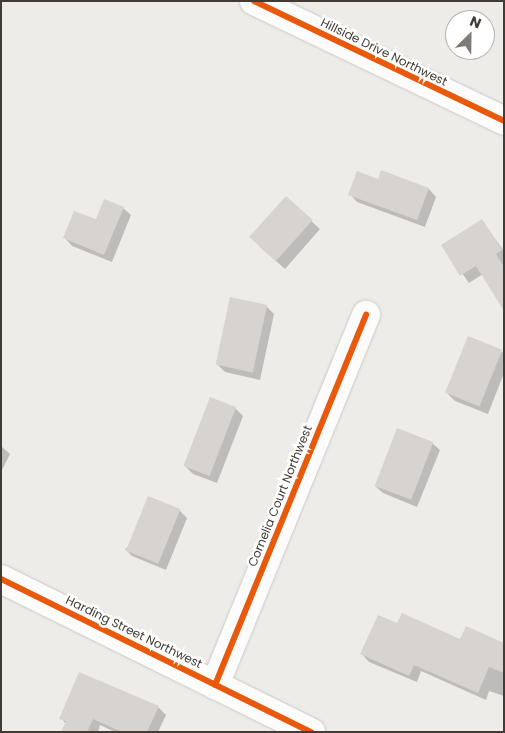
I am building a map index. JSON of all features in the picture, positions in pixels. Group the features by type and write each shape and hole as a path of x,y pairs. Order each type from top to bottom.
{"street":[{"name":"Hillside Drive Northwest","path":"254,1 504,122"},
{"name":"Cornelia Court Northwest","path":"215,685 366,315"},
{"name":"Harding Street Northwest","path":"1,579 311,732"}],"building":[{"path":"381,170 429,188 417,220 348,195 357,171 378,179"},
{"path":"286,196 313,220 276,261 249,237"},
{"path":"104,199 124,207 104,255 63,238 74,211 96,219"},
{"path":"482,219 502,250 496,254 504,267 504,311 476,266 460,276 441,245"},
{"path":"230,297 267,305 253,372 216,364"},
{"path":"468,336 502,350 479,406 445,393"},
{"path":"210,397 236,407 210,476 183,466"},
{"path":"397,428 433,442 411,500 375,486"},
{"path":"148,496 180,509 158,564 126,551"},
{"path":"402,613 460,639 466,626 504,643 504,673 489,667 478,693 414,665 409,676 360,654 378,615 397,623"},
{"path":"79,672 159,706 147,732 122,732 93,719 87,732 61,732 66,721 59,719"}],"cycle path":[{"path":"254,1 504,121"},
{"path":"215,685 366,315"},
{"path":"1,579 311,732"}]}
